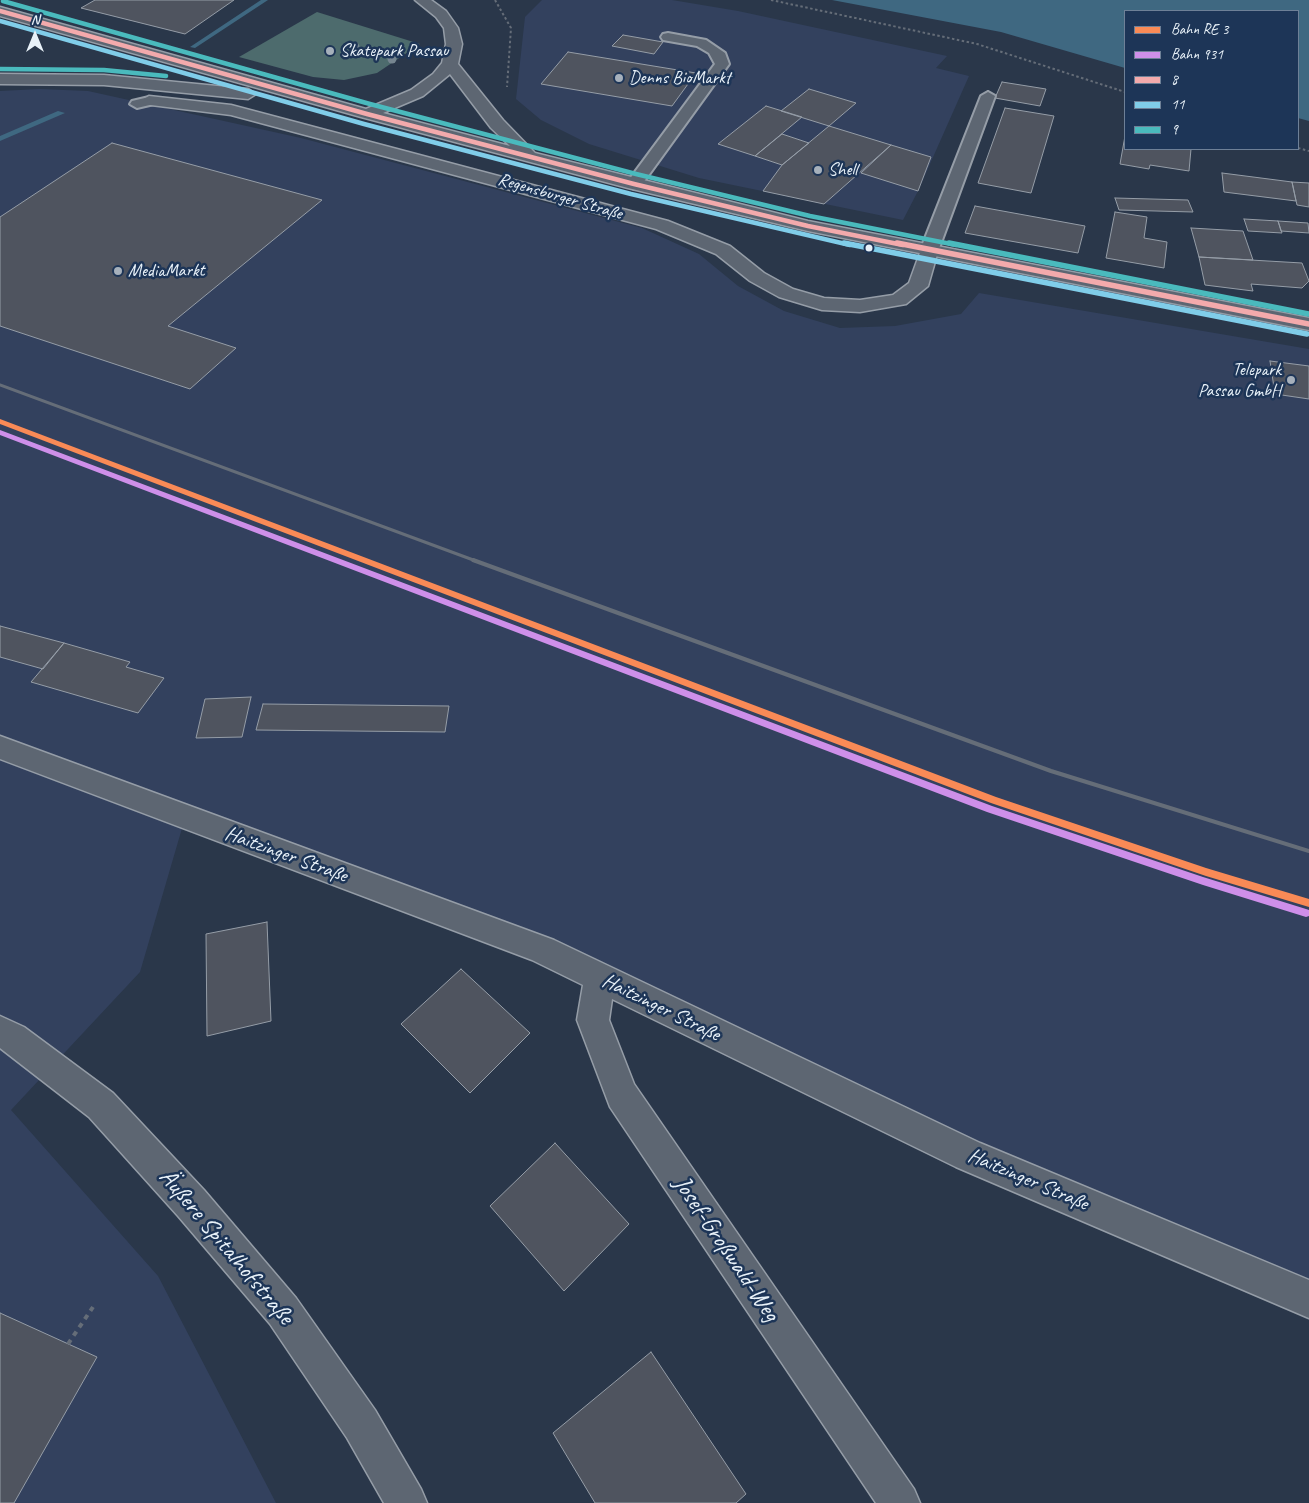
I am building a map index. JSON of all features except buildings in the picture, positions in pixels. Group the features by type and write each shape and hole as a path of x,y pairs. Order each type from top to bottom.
{"main road":[{"path":"0,6 14,0"},
{"path":"366,114 417,93 439,77 450,64 454,44 451,28 441,14 422,0"},
{"name":"Regensburger Straße","path":"0,11 366,114 634,184 808,226 1309,324"},
{"path":"450,64 496,124 528,155"},
{"path":"0,79 104,80 318,101"},
{"name":"Regensburger Straße","path":"143,103 231,110 413,163 670,228 723,250 757,277 786,293 822,304 860,306 899,300 918,286 929,251"},
{"name":"Haitzinger Straße","path":"0,747 543,950 968,1155 1309,1299"},
{"name":"Josef-Großwald-Weg","path":"600,979 593,1020 622,1095 900,1503"},
{"name":"Äußere Spitalhofstraße","path":"0,1032 13,1038 101,1105 191,1203 283,1311 361,1424 406,1503"}],"lane":[{"path":"634,184 722,64 720,56 714,50 701,43 668,37"},
{"path":"929,251 988,96"}],"path":[{"path":"495,0 511,28 506,96"},
{"path":"770,0 977,44 1124,92"},
{"path":"68,1344 93,1307"}],"shaded area":[{"path":"542,0 672,0 738,11 947,56 936,68 969,76 918,191 903,220 699,178 589,144 541,120 516,99 525,17"},
{"path":"832,0 1309,0 1309,121 1299,118 1299,10 1124,10 1124,68 1001,32"},
{"path":"40,89 88,91 301,138 642,228 699,254 738,286 784,311 840,328 895,326 961,314 979,293 1309,349 1309,1296 556,958 185,818 140,972 11,1110 158,1276 276,1503 0,1503 0,91"}],"green space":[{"name":"Skatepark Passau","path":"317,12 420,44 377,73 344,80 313,77 239,57"}],"waterway":[{"path":"193,47 265,0"},
{"path":"0,139 61,113"}],"railway":[{"path":"0,385 476,561"},
{"path":"473,560 1051,771 1309,851"}],"transit line":[{"name":"9","path":"3,1 370,104 636,174 810,216 1309,314"},
{"name":"8","path":"0,11 367,114 634,184 808,226 1309,324"},
{"name":"11","path":"0,21 364,124 631,194 806,236 1307,334"},
{"name":"9","path":"0,69 104,70 166,76"},
{"path":"0,421 994,800 1206,872 1309,903"}],"rail line":[{"name":"931","path":"0,432 990,809 1203,881 1306,913"}],"place":[{"name":"Skatepark Passau","path":"330,51"},
{"name":"Denns BioMarkt","path":"619,78"},
{"name":"Shell","path":"818,170"},
{"name":"MediaMarkt","path":"118,271"},
{"name":"Telepark Passau GmbH","path":"1291,380"}]}
